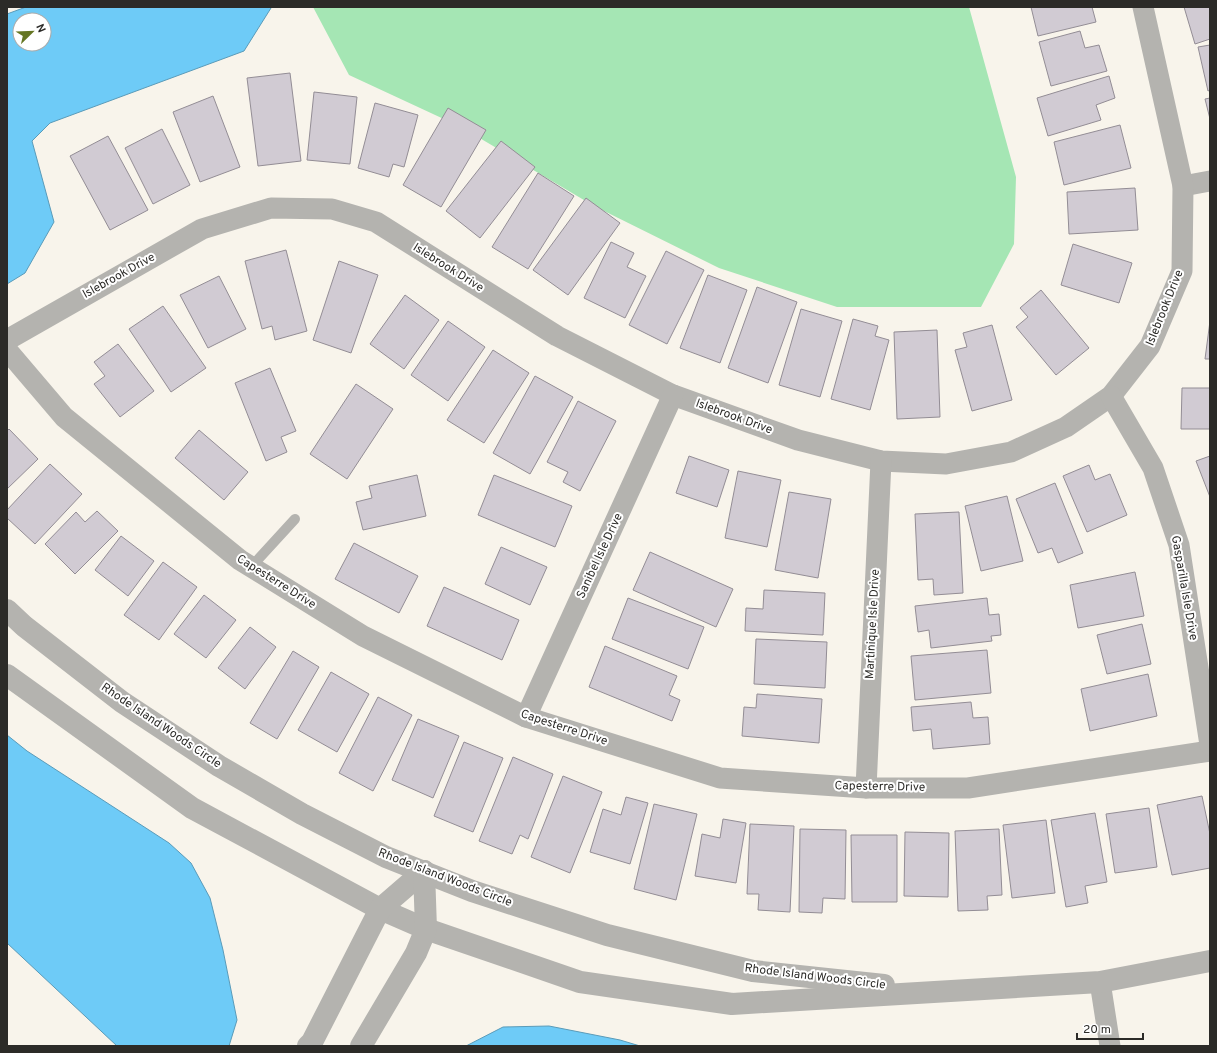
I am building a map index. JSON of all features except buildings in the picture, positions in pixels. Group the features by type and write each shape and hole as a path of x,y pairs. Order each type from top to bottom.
{"street":[{"name":"Islebrook Drive","path":"7,340 202,229 270,208 332,208 376,222 557,336 673,395 798,440 881,461 946,464 1011,452 1066,427 1111,396 1150,346 1182,271 1183,186 1143,7"},
{"path":"1183,186 1210,181"},
{"name":"Capesterre Drive","path":"7,350 64,417 250,567 363,636 526,717 720,778 866,788 968,788 1210,751"},
{"name":"Sanibel Isle Drive","path":"526,717 673,395"},
{"name":"Gasparilla Isle Drive","path":"1111,396 1153,468 1179,545 1210,745"},
{"name":"Martinique Isle Drive","path":"866,788 881,461"},
{"name":"Rhode Island Woods Circle","path":"7,610 24,626 122,702 219,766 302,814 386,857 472,891 607,935 753,971 947,992"},
{"name":"Rhode Island Woods Circle","path":"7,675 192,808 380,909 426,929 580,982 732,1004 1100,982 1210,961"},
{"path":"308,1046 312,1042 380,909 424,871"},
{"path":"362,1046 416,953 426,929 424,871"},
{"path":"1100,982 1110,1046"}],"lane":[{"path":"250,567 295,519"}],"green space":[{"path":"313,7 969,7 1016,177 1014,244 981,307 837,307 719,268 594,206 461,127 349,75"}],"water":[{"path":"26,7 271,7 244,51 50,123 32,141 54,222 25,273 7,284 7,14 12,12 12,52 52,52 52,12 12,12"},
{"path":"7,735 27,751 169,843 191,863 210,898 223,950 237,1020 229,1046 117,1046 7,943"},
{"path":"549,1026 620,1040 640,1046 466,1046 503,1027"}]}
